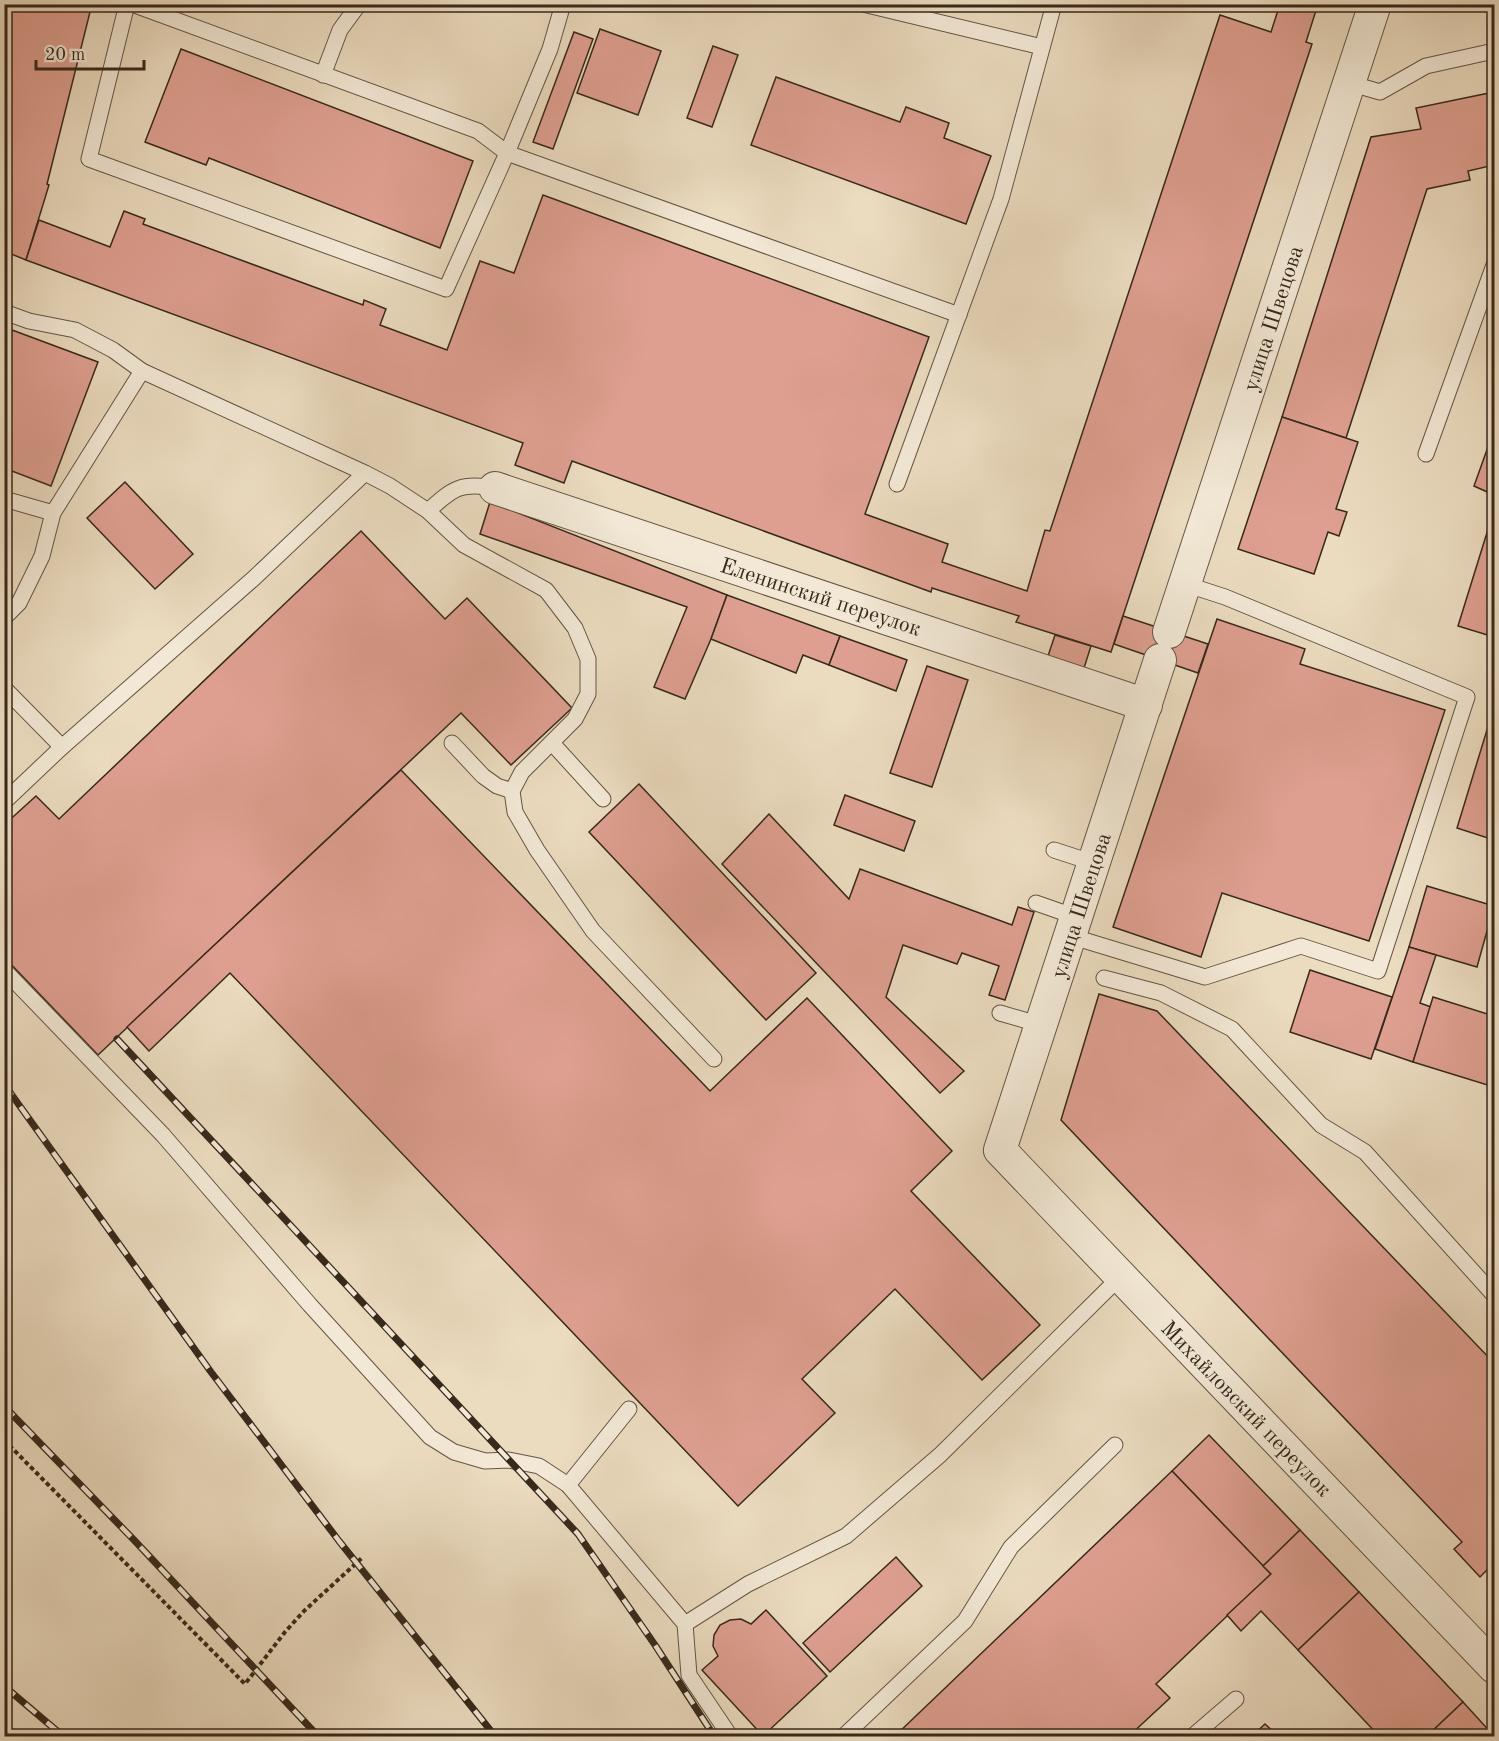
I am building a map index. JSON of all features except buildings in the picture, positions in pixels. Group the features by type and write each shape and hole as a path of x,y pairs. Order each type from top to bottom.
{"street":[{"name":"улица Швецова","path":"1000,1150 1375,4"},
{"name":"Еленинский переулок","path":"495,488 1146,705"},
{"name":"Михайловский переулок","path":"1000,1150 1494,1667"}],"lane":[{"path":"563,4 550,49 507,153 446,290 89,159 130,4 478,131 507,153 959,315"},
{"path":"323,75 340,30 359,4"},
{"path":"863,4 1042,47"},
{"path":"897,484 1001,199 1054,4"},
{"path":"1349,83 1380,92 1426,66 1494,51"},
{"path":"1426,454 1494,266"},
{"path":"4,312 30,321 75,330 113,350 142,371 390,486 428,511 464,545 546,590 575,628 588,659 588,694 575,719 522,772 512,790 515,812 537,850 593,931 714,1059"},
{"path":"4,618 19,603 42,556 53,513 142,371"},
{"path":"4,802 62,747 253,579 364,473"},
{"path":"428,511 448,493 472,484 495,488"},
{"path":"4,500 53,513"},
{"path":"1036,903 1073,926 1205,977 1301,946 1378,971 1467,697 1225,597 1185,584"},
{"path":"4,688 62,747"},
{"path":"452,743 483,776 497,786 512,790"},
{"path":"552,743 603,799"},
{"path":"1054,850 1094,863"},
{"path":"4,970 163,1136 310,1305 430,1437 454,1452 485,1461 509,1460 539,1466 568,1485 685,1624 689,1675 730,1737"},
{"path":"1104,978 1161,993 1232,1029 1321,1125 1365,1152 1494,1294"},
{"path":"1000,1013 1041,1025"},
{"path":"685,1624 748,1584 846,1536 940,1455 1120,1276"},
{"path":"568,1485 629,1409"},
{"path":"844,1737 965,1622 1011,1547 1115,1445"},
{"path":"1193,1737 1236,1699"}],"path":[{"path":"4,1440 245,1684 285,1632 333,1583 363,1557"}],"railway":[{"path":"117,1039 578,1534 655,1645 714,1736"},
{"path":"4,1084 211,1372 339,1541 495,1736"},
{"path":"4,1406 134,1540 318,1736"},
{"path":"4,1686 63,1736"},
{"path":"4,1726 17,1736"}]}
